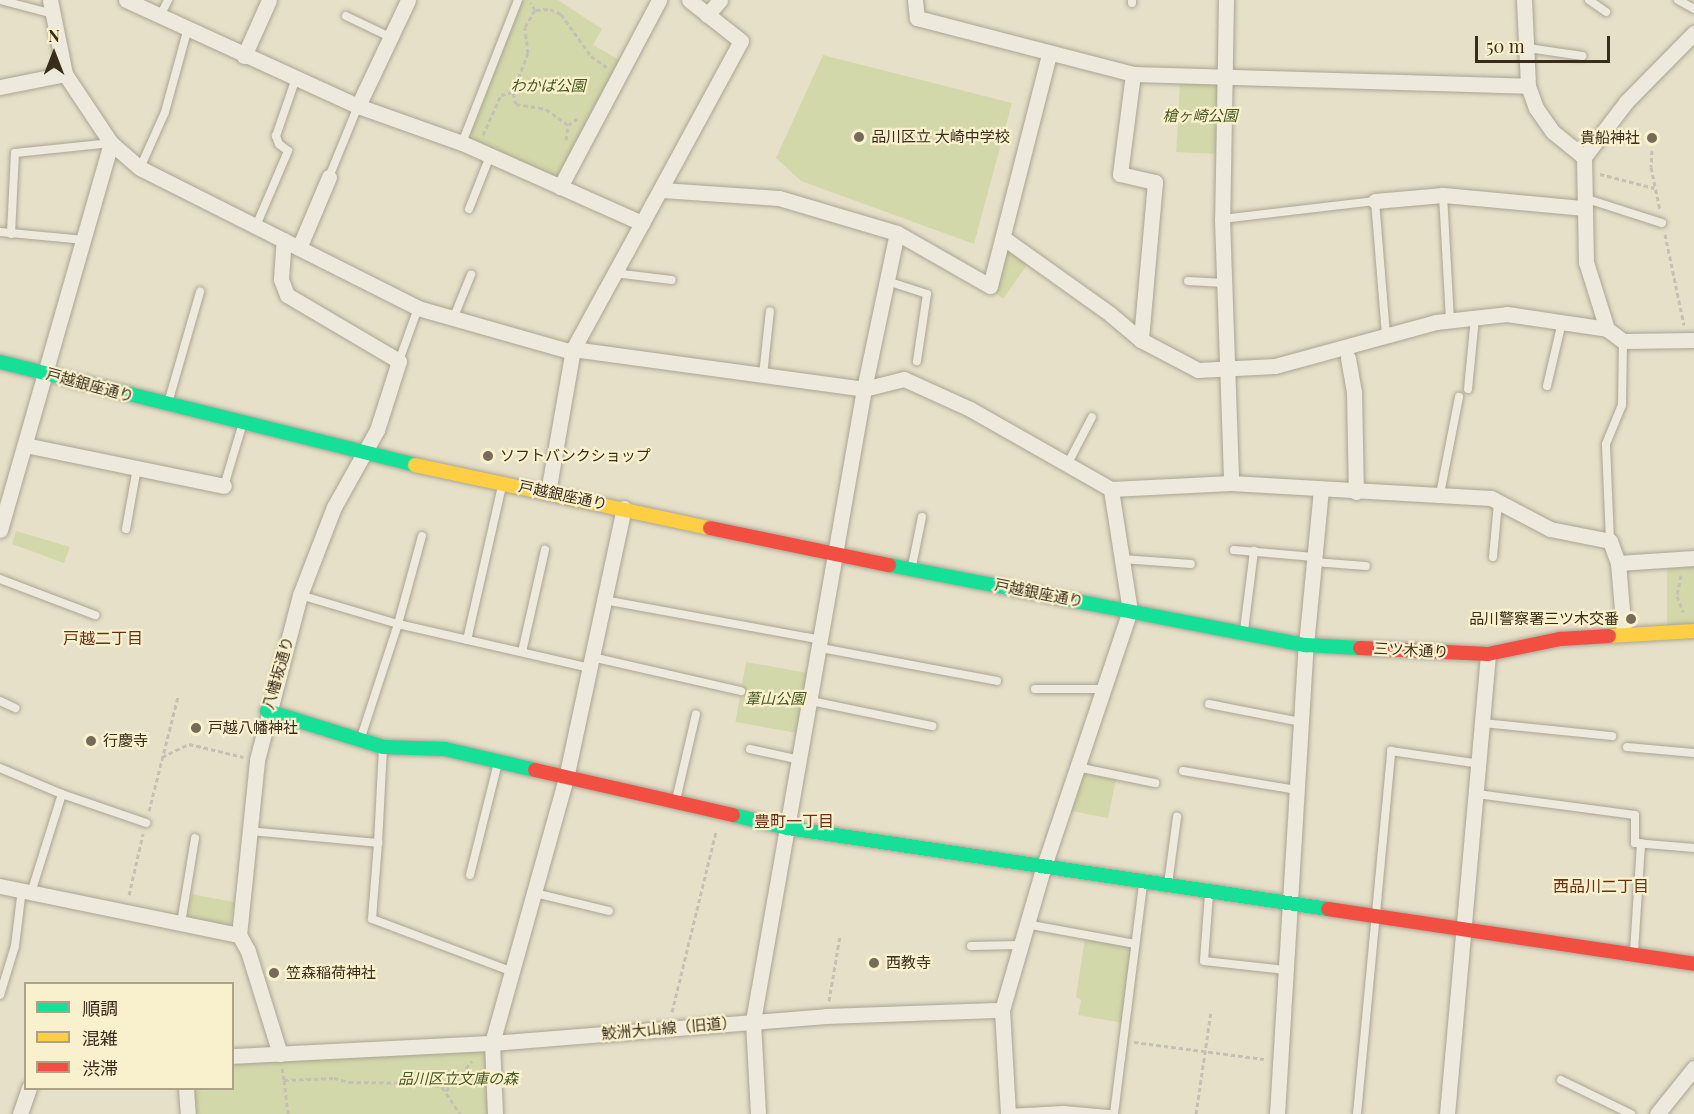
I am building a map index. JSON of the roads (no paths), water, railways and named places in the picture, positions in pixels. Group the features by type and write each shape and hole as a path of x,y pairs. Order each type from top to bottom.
{"street":[{"path":"126,0 164,7 188,28 244,56 358,106 462,143 642,223"},
{"path":"244,56 269,0"},
{"path":"358,106 408,0"},
{"path":"560,187 659,0"},
{"path":"548,492 573,351 741,41 689,0"},
{"path":"707,15 720,0"},
{"path":"915,0 917,18 1133,74 1225,79 1528,86"},
{"path":"1226,0 1222,219 1231,483"},
{"path":"1524,0 1528,86 1536,108 1553,132 1584,163"},
{"path":"50,7 65,74 111,143 140,168 418,308 573,351 864,389 904,379 970,409 1111,489 1231,483 1491,498 1550,530 1610,542 1618,563 1624,633"},
{"path":"1607,330 1586,262 1582,203 1584,163 1626,102 1694,33"},
{"path":"662,190 779,198 897,233 990,286 1005,239 1049,54"},
{"path":"0,87 65,74"},
{"path":"1133,74 1120,174 1155,182 1141,340"},
{"path":"0,530 111,143"},
{"path":"300,248 329,177"},
{"path":"1375,201 1443,195 1582,203"},
{"path":"758,1114 753,1021 838,555 864,389 885,280 897,233"},
{"path":"1005,239 1110,314 1141,340 1198,370 1287,363 1386,334 1450,320 1508,314 1607,330 1623,341 1694,340"},
{"path":"284,240 281,279 287,295 399,361"},
{"path":"1348,358 1354,392 1356,492"},
{"name":"八幡坂通り","path":"280,1054 248,951 239,935 246,831 256,760 267,711 300,595 334,507 366,455 399,361"},
{"name":"戸越銀座通り","path":"0,362 366,455 838,555 1130,611"},
{"path":"25,445 224,486"},
{"path":"1008,1113 1002,1010 1019,945 1043,869 1130,611 1111,489"},
{"path":"1277,1114 1286,970 1293,904 1306,645 1321,489"},
{"path":"495,1114 492,1043 514,972 566,778 624,508"},
{"path":"1618,563 1694,558"},
{"name":"三ツ木通り","path":"1130,611 1306,645 1488,654 1560,639 1624,633 1691,631"},
{"path":"1447,1114 1488,654"},
{"path":"267,711 383,747 445,749 788,828 1043,869 1694,964"},
{"path":"0,886 239,935"},
{"name":"鮫洲大山線（旧道）","path":"234,1056 492,1043 826,1016 1002,1010"},
{"path":"1657,1114 1694,1068"},
{"path":"20,1114 29,1090"},
{"path":"186,1090 188,1114"}],"lane":[{"path":"0,0 50,7"},
{"path":"462,143 518,0"},
{"path":"1588,0 1606,12"},
{"path":"1678,0 1694,9"},
{"path":"346,16 390,38"},
{"path":"140,168 165,112 188,28"},
{"path":"1528,48 1582,56"},
{"path":"255,226 288,151 279,144 276,136 296,78"},
{"path":"329,177 358,106"},
{"path":"11,234 15,153 111,143"},
{"path":"469,209 490,156"},
{"path":"1443,195 1450,320"},
{"path":"1222,219 1375,201 1386,334"},
{"path":"1582,203 1662,223"},
{"path":"0,232 85,240"},
{"path":"614,273 672,280"},
{"path":"453,319 471,275"},
{"path":"885,280 927,294 917,361"},
{"path":"1188,281 1224,284"},
{"path":"168,405 200,292"},
{"name":"八幡坂通り","path":"399,361 418,308"},
{"path":"763,375 770,311"},
{"path":"1468,389 1476,316"},
{"path":"1548,386 1562,322"},
{"path":"1610,542 1606,444 1622,405 1623,341"},
{"path":"1440,494 1459,397"},
{"path":"1067,465 1092,417"},
{"path":"224,486 243,424"},
{"path":"126,529 137,468"},
{"path":"467,640 503,483"},
{"path":"1493,556 1498,503"},
{"path":"912,569 921,518"},
{"path":"359,741 398,624 422,536"},
{"path":"522,652 545,550"},
{"path":"1234,550 1366,566"},
{"path":"1243,633 1254,551"},
{"path":"1122,559 1191,564"},
{"path":"0,579 95,615"},
{"path":"300,595 398,624 522,652 591,662 741,691"},
{"path":"604,600 997,681"},
{"path":"1035,689 1104,689"},
{"path":"0,701 15,708"},
{"path":"811,701 932,726"},
{"path":"1209,704 1301,722"},
{"path":"676,802 696,714"},
{"path":"1483,723 1612,736"},
{"path":"383,747 372,919 514,972"},
{"path":"1627,747 1694,753"},
{"path":"750,749 800,760"},
{"path":"1357,1114 1391,751 1480,764"},
{"path":"470,875 498,761"},
{"path":"1077,767 1155,783"},
{"path":"0,768 62,794 146,823"},
{"path":"1183,771 1297,790"},
{"path":"0,995 15,946 27,890 62,794"},
{"path":"1477,794 1635,815 1635,843 1694,848"},
{"path":"1168,887 1177,817"},
{"path":"246,831 378,843"},
{"path":"181,923 195,838"},
{"path":"1634,956 1641,843"},
{"path":"1008,1113 1063,1110 1112,1114 1143,884"},
{"path":"535,893 609,911"},
{"path":"1209,893 1204,961 1286,970"},
{"path":"1026,924 1135,944"},
{"path":"971,946 1019,945"},
{"path":"1560,1080 1631,1114"}],"place":[{"name":"品川区立 大崎中学校","path":"859,137"},
{"name":"貴船神社","path":"1652,138"},
{"name":"ソフトバンクショップ","path":"488,456"},
{"name":"品川警察署三ツ木交番","path":"1631,619"},
{"name":"戸越八幡神社","path":"196,728"},
{"name":"行慶寺","path":"91,741"},
{"name":"西教寺","path":"874,963"},
{"name":"笠森稲荷神社","path":"274,973"}],"district":[{"name":"戸越二丁目","path":"103,638"},
{"name":"豊町一丁目","path":"794,821"},
{"name":"西品川二丁目","path":"1601,886"}],"park label":[{"name":"わかば公園","path":"548,86"},
{"name":"槍ヶ崎公園","path":"1200,116"},
{"name":"葦山公園","path":"775,699"},
{"name":"品川区立文庫の森","path":"458,1079"}]}
